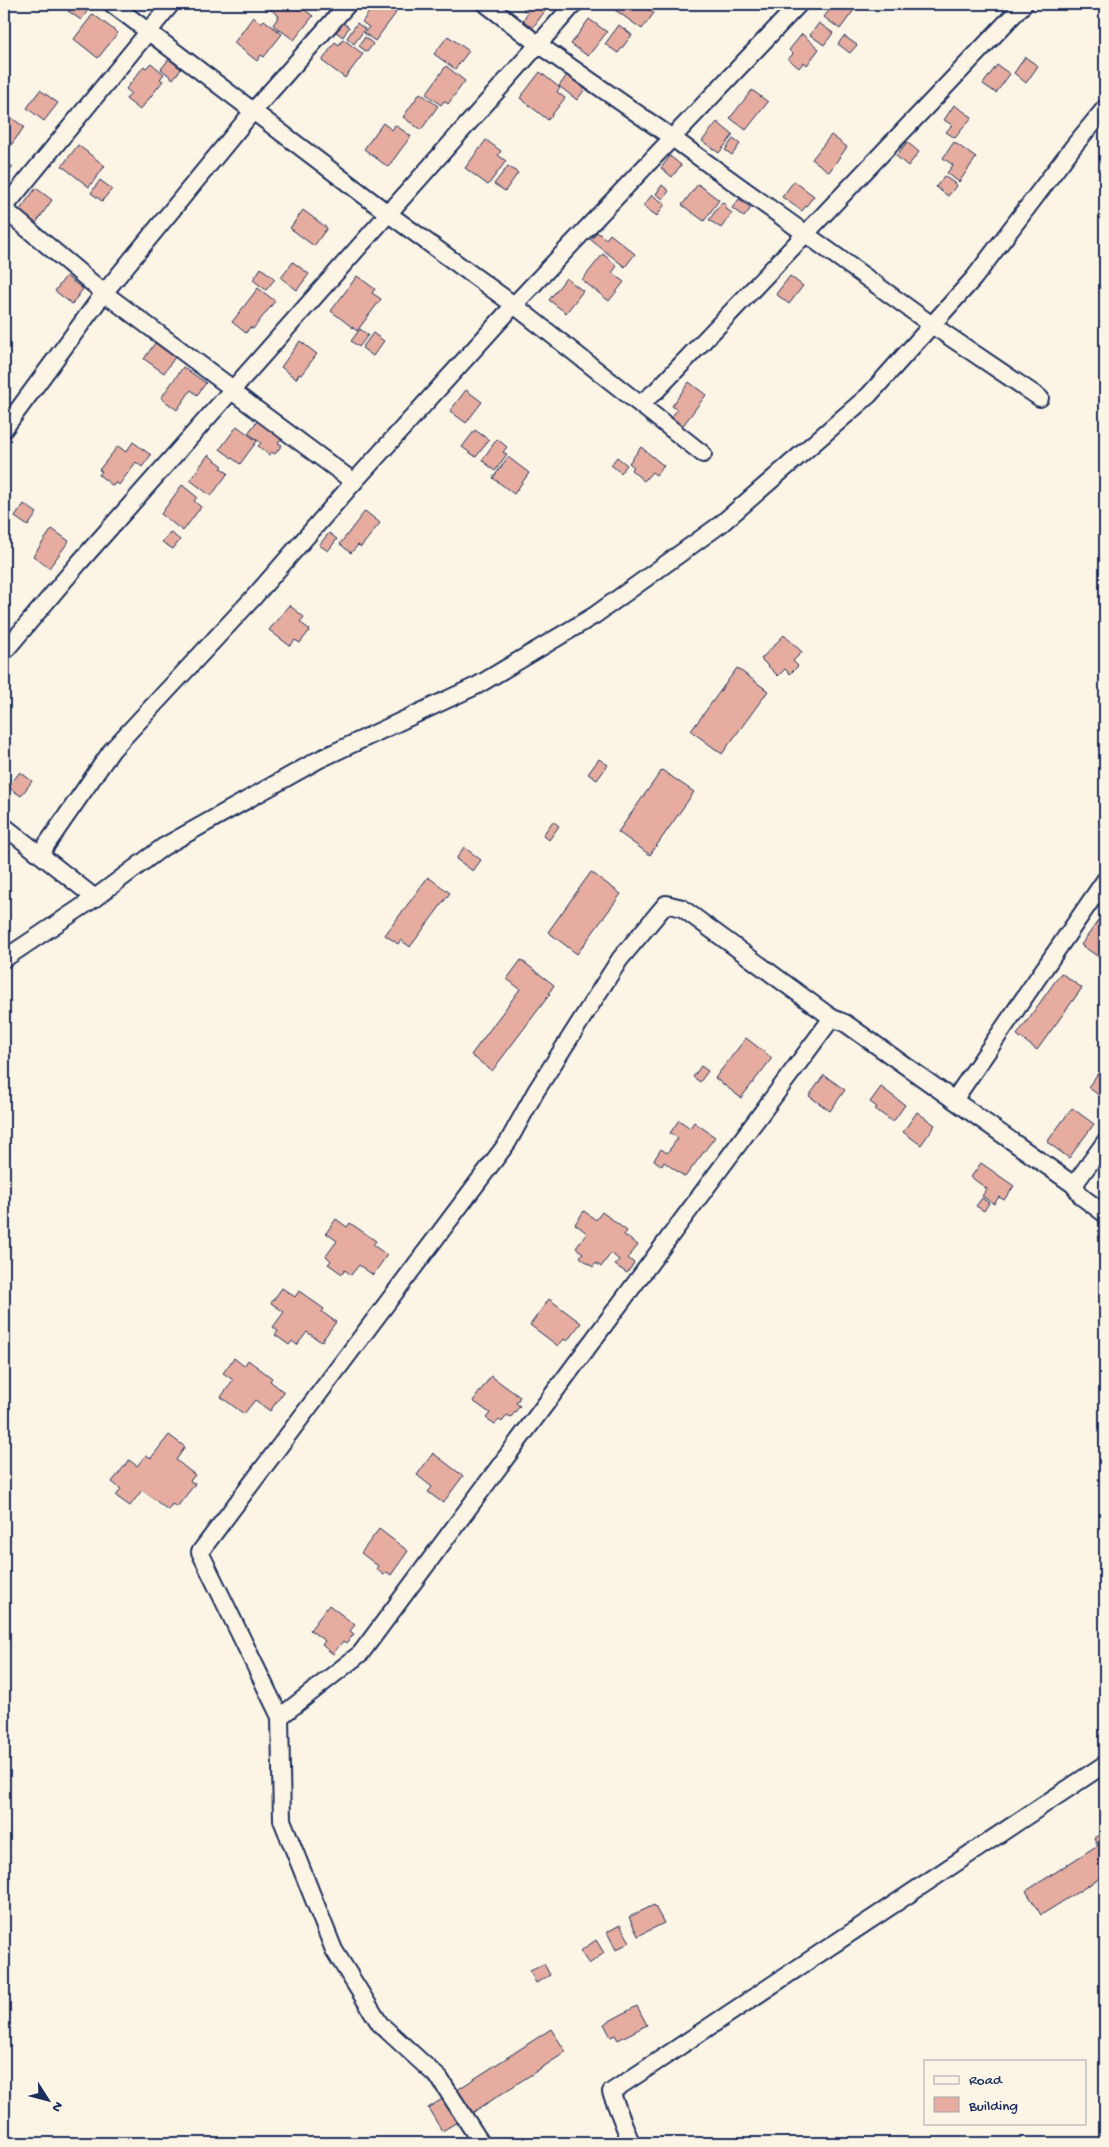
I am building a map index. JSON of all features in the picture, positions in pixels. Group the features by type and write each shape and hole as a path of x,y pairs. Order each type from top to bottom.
{"street":[{"path":"112,4 254,110 388,214 514,305 703,454"},
{"path":"171,4 4,208 104,293 354,482"},
{"path":"4,429 104,293 254,110 348,4"},
{"path":"486,4 804,234 932,325 1040,398"},
{"path":"4,652 78,564 574,4"},
{"path":"40,854 112,750 254,597 354,482 514,305 671,137 799,4"},
{"path":"640,404 657,390 1024,4"},
{"path":"4,959 95,898 163,847 318,760 478,685 595,615 721,524 869,395 974,278 1073,147 1105,108"},
{"path":"4,827 95,898"},
{"path":"954,1100 1105,880"},
{"path":"481,2143 440,2079 380,2024 334,1950 282,1820 280,1716 200,1552 508,1142 536,1091 620,959 666,904 682,908 832,1018 845,1023 1074,1185 1082,1197 1105,1214"},
{"path":"280,1716 362,1653 832,1018"},
{"path":"1074,1185 1105,1142"},
{"path":"631,2143 611,2092 1105,1764"}],"building":[{"path":"73,4 92,4 81,20 68,11"},
{"path":"268,4 297,4 313,16 294,40 273,25 279,16 266,6"},
{"path":"375,4 383,4 396,13 375,41 364,33 369,27 362,22"},
{"path":"528,4 535,4 545,11 531,30 521,23 528,13 523,10"},
{"path":"619,4 641,4 654,13 642,29 615,10"},
{"path":"834,4 845,4 854,10 840,29 824,17"},
{"path":"93,14 118,33 98,58 74,39"},
{"path":"253,17 261,23 264,20 282,34 264,57 261,55 257,61 234,43"},
{"path":"589,19 607,32 588,56 571,44"},
{"path":"343,23 349,27 343,37 336,32"},
{"path":"357,23 365,29 354,44 347,38"},
{"path":"819,23 833,33 824,45 810,35"},
{"path":"619,25 632,35 618,53 605,44"},
{"path":"802,34 819,49 807,65 804,62 799,68 788,59 793,54 789,50"},
{"path":"448,36 469,51 455,69 434,54"},
{"path":"844,36 857,45 850,53 838,44"},
{"path":"365,37 373,44 367,52 359,46"},
{"path":"343,39 363,54 345,78 322,61 335,42 339,45"},
{"path":"1025,57 1038,66 1026,83 1014,73"},
{"path":"169,59 181,69 173,79 161,69"},
{"path":"151,63 164,74 160,79 163,81 140,110 126,99 131,93 126,89 144,66 146,68"},
{"path":"997,65 1010,74 996,93 983,84"},
{"path":"446,66 465,81 448,104 444,101 441,105 426,94"},
{"path":"540,72 560,88 557,92 565,98 548,120 520,98"},
{"path":"567,75 585,89 577,100 559,86"},
{"path":"40,90 58,103 44,121 27,108"},
{"path":"752,90 768,102 746,130 730,118"},
{"path":"420,93 438,106 421,130 403,117"},
{"path":"954,105 972,117 955,138 946,132 952,125 944,120"},
{"path":"4,112 24,127 9,148 6,145 4,148"},
{"path":"717,122 733,135 719,153 702,141"},
{"path":"383,123 392,130 395,125 411,136 388,167 364,149"},
{"path":"831,135 847,147 829,172 812,159"},
{"path":"733,139 740,144 732,155 725,150"},
{"path":"486,140 501,151 498,155 506,161 488,185 465,168"},
{"path":"907,142 919,152 908,166 896,156"},
{"path":"954,142 976,158 959,182 947,173 953,165 943,158"},
{"path":"78,145 105,166 89,187 62,166"},
{"path":"670,156 681,165 672,177 661,168"},
{"path":"4,161 13,167 7,175 10,178 4,186"},
{"path":"508,166 518,173 505,191 494,184"},
{"path":"944,176 957,185 948,196 936,187"},
{"path":"100,180 112,189 102,201 91,193"},
{"path":"794,181 814,196 802,211 782,197"},
{"path":"698,184 719,200 704,221 682,205"},
{"path":"662,185 669,191 663,199 656,194"},
{"path":"36,188 52,200 36,223 19,211"},
{"path":"652,195 665,204 657,216 643,206"},
{"path":"739,199 751,208 744,217 732,208"},
{"path":"722,202 727,206 725,208 732,213 721,228 709,220"},
{"path":"303,210 327,228 314,246 290,228"},
{"path":"597,232 606,239 610,234 635,254 625,267 591,240"},
{"path":"603,254 617,266 612,273 624,282 609,301 582,280"},
{"path":"293,262 309,274 297,290 281,278"},
{"path":"261,268 275,279 266,290 253,280"},
{"path":"66,276 83,289 72,304 55,291"},
{"path":"357,276 375,289 372,293 381,299 357,331 331,311"},
{"path":"790,276 803,286 789,304 776,294"},
{"path":"566,278 583,291 566,313 549,300"},
{"path":"258,288 275,301 253,329 250,327 246,333 232,322"},
{"path":"360,329 368,335 359,347 351,341"},
{"path":"373,333 384,341 373,356 362,348"},
{"path":"300,341 317,354 296,379 281,367"},
{"path":"155,343 175,357 164,373 144,359"},
{"path":"183,367 206,383 197,395 191,390 177,410 161,398"},
{"path":"689,382 706,395 681,428 669,420 677,410 672,406"},
{"path":"466,390 482,402 466,423 450,411"},
{"path":"258,420 282,438 278,443 282,445 275,454 271,452 269,455 258,446 261,443 248,433"},
{"path":"237,426 257,441 240,464 220,449"},
{"path":"475,430 489,440 476,457 462,447"},
{"path":"497,439 507,447 503,452 507,454 495,471 482,460"},
{"path":"133,442 151,455 142,467 136,462 119,485 116,482 113,486 99,475 102,471 99,470 118,446 126,452"},
{"path":"641,447 664,466 656,475 652,472 644,481 631,470 634,467 629,463"},
{"path":"208,455 223,466 221,468 228,473 211,496 190,480"},
{"path":"508,457 529,473 514,494 493,478"},
{"path":"617,457 627,465 621,473 611,465"},
{"path":"182,485 197,497 194,501 201,507 183,531 161,514"},
{"path":"24,504 37,513 28,526 15,517"},
{"path":"365,511 380,523 361,547 358,545 351,553 340,544"},
{"path":"52,529 69,541 49,568 33,556"},
{"path":"170,532 180,540 173,549 162,542"},
{"path":"329,533 337,539 328,551 319,545"},
{"path":"289,605 304,617 300,622 310,630 300,643 295,640 290,646 269,630"},
{"path":"784,635 802,652 793,661 798,666 790,674 785,669 778,676 761,659"},
{"path":"737,668 768,691 722,754 691,731"},
{"path":"599,759 608,765 597,780 588,774"},
{"path":"662,770 694,792 650,855 618,832"},
{"path":"20,772 32,781 21,796 8,787"},
{"path":"553,821 559,826 549,840 543,835"},
{"path":"464,847 481,860 473,871 456,859"},
{"path":"591,872 621,894 577,954 548,932"},
{"path":"428,877 450,893 410,947 401,940 398,944 385,935"},
{"path":"1105,911 1105,956 1103,960 1081,945"},
{"path":"521,960 554,985 550,994 492,1071 471,1055 520,989 507,979"},
{"path":"1061,973 1082,988 1037,1050 1017,1035"},
{"path":"746,1038 772,1058 741,1098 715,1078"},
{"path":"1105,1064 1105,1100 1088,1087"},
{"path":"701,1066 708,1071 700,1082 693,1077"},
{"path":"824,1075 845,1090 830,1111 809,1096"},
{"path":"881,1087 905,1105 893,1122 875,1109 877,1107 870,1102"},
{"path":"1072,1108 1094,1124 1069,1158 1047,1142"},
{"path":"917,1112 935,1125 921,1145 903,1132"},
{"path":"679,1120 690,1128 694,1122 715,1137 685,1177 664,1162 662,1166 654,1160 661,1149 667,1153 678,1138 670,1133"},
{"path":"981,1163 1014,1186 1004,1200 999,1197 994,1204 982,1196 987,1189 971,1177"},
{"path":"1105,1176 1105,1187 1100,1183"},
{"path":"982,1198 989,1203 984,1211 976,1206"},
{"path":"584,1211 596,1220 602,1212 627,1231 624,1235 638,1245 628,1258 634,1263 627,1273 615,1265 619,1260 611,1253 601,1267 596,1263 593,1267 580,1257 583,1253 576,1248 587,1233 575,1224"},
{"path":"336,1219 347,1227 350,1223 376,1241 373,1245 387,1255 373,1275 359,1265 351,1275 345,1270 342,1274 328,1264 331,1261 326,1256 337,1241 326,1233"},
{"path":"282,1288 295,1297 299,1291 324,1309 322,1312 336,1322 321,1342 307,1332 297,1345 292,1341 289,1345 275,1335 278,1331 273,1327 284,1312 271,1303"},
{"path":"549,1299 581,1323 567,1341 564,1339 558,1346 530,1325"},
{"path":"234,1358 244,1366 248,1360 272,1378 270,1381 284,1392 270,1411 255,1400 244,1414 221,1397 233,1380 223,1373"},
{"path":"491,1376 520,1397 516,1403 520,1406 511,1417 507,1415 502,1422 499,1420 495,1424 486,1418 490,1413 473,1401"},
{"path":"169,1435 185,1447 176,1460 195,1475 190,1481 195,1484 177,1507 172,1504 168,1510 142,1490 130,1506 116,1496 121,1489 112,1482 129,1460 137,1466 146,1455 151,1458"},
{"path":"433,1453 463,1476 443,1503 428,1492 432,1487 417,1475"},
{"path":"379,1529 408,1551 391,1575 387,1572 384,1575 376,1569 378,1566 361,1553"},
{"path":"329,1605 355,1625 350,1631 354,1634 346,1643 343,1641 333,1654 322,1645 325,1641 310,1630"},
{"path":"1105,1831 1105,1875 1041,1915 1026,1891 1098,1845 1094,1838"},
{"path":"654,1905 664,1923 638,1936 629,1917"},
{"path":"620,1925 630,1942 616,1950 607,1932"},
{"path":"596,1940 604,1953 589,1964 580,1951"},
{"path":"544,1964 550,1975 536,1983 530,1971"},
{"path":"637,2006 647,2025 618,2040 615,2035 611,2037 604,2024"},
{"path":"551,2029 566,2052 472,2113 457,2090"},
{"path":"447,2096 461,2120 442,2131 428,2108"}]}
